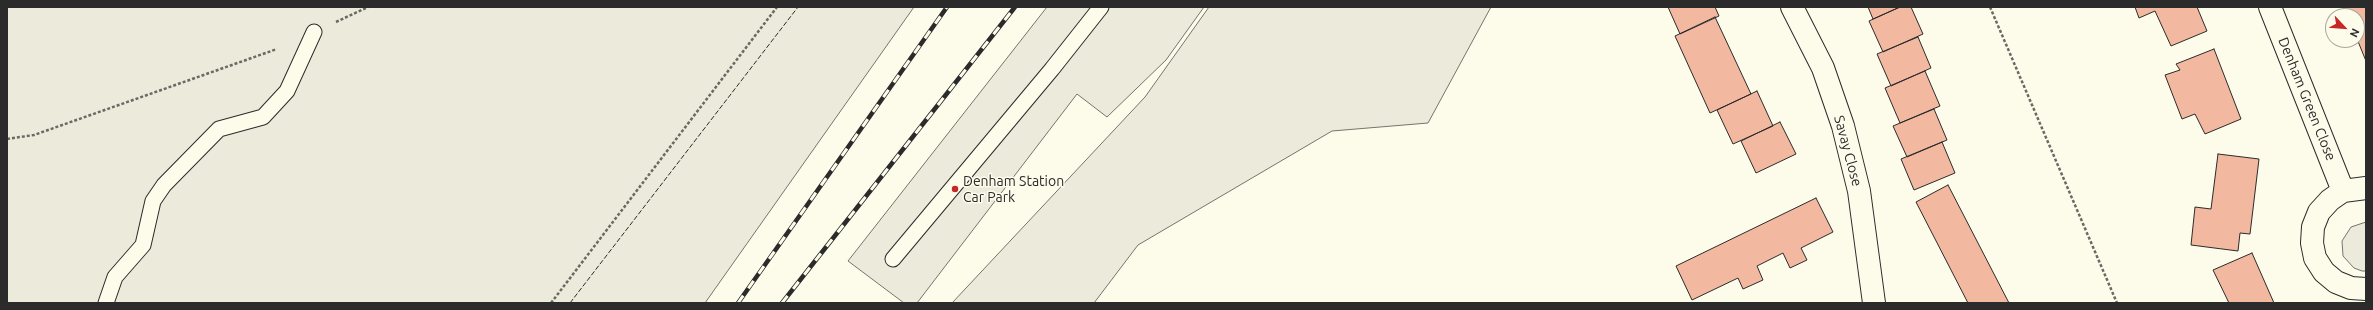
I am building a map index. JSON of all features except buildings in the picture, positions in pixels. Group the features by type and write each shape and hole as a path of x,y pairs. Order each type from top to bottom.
{"street":[{"name":"Savay Close","path":"1792,7 1823,68 1843,126 1859,191 1874,303"},
{"name":"Denham Green Close","path":"2270,7 2343,191"},
{"path":"2366,188 2343,191 2330,200 2319,212 2313,227 2312,242 2315,258 2324,272 2336,282 2351,288 2366,289"}],"lane":[{"path":"893,259 1052,69 1101,7"},
{"path":"106,303 115,277 143,245 153,201 164,185 219,129 263,117 287,91 314,32"}],"path":[{"path":"7,139 34,135 265,55 368,7"},
{"path":"551,303 777,7"},
{"path":"1990,7 2117,303"}],"shaded area":[{"path":"7,7 914,7 705,303 7,303"},
{"name":"Denham Station Car Park","path":"1047,7 1204,7 1166,60 1107,117 1077,94 917,303 904,303 848,261"},
{"path":"1209,7 1491,7 1428,123 1332,131 1138,245 1094,303 952,303 1145,97"},
{"path":"2366,222 2366,271 2362,271 2354,268 2343,256 2342,241 2351,227"}],"railway":[{"path":"738,303 947,7"},
{"path":"782,303 1015,7"}],"fence":[{"path":"570,303 798,7"}],"place":[{"name":"Denham Station Car Park","path":"955,189"}]}
